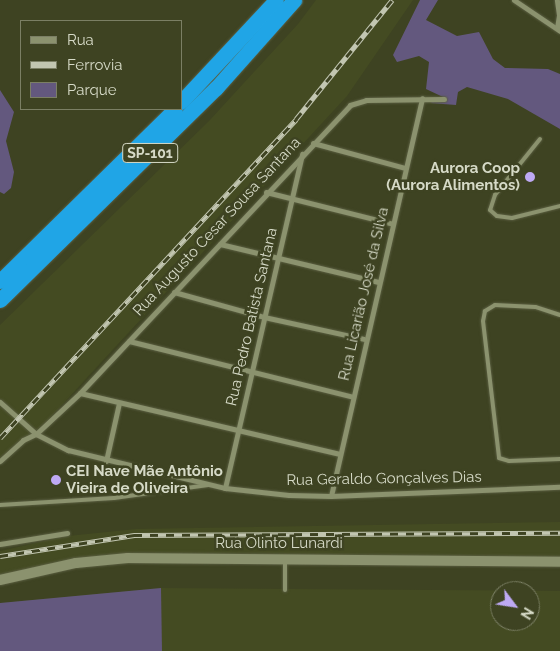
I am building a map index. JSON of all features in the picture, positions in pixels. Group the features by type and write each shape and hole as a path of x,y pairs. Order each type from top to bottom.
{"highway":[{"path":"182,101 276,0"},
{"name":"SP-101","path":"0,300 216,88 294,0"},
{"name":"SP-101","path":"0,281 174,110"}],"street":[{"path":"514,0 558,29"},
{"path":"557,0 558,29"},
{"name":"Rua Licarião José da Silva","path":"331,496 364,339 422,98"},
{"name":"Rua Augusto Cesar Sousa Santana","path":"0,460 23,440 36,434 80,393 220,244 303,152 350,105 366,100 444,99"},
{"path":"312,143 406,168"},
{"name":"Rua Pedro Batista Santana","path":"225,488 303,152"},
{"path":"266,192 393,224"},
{"path":"220,244 378,282"},
{"path":"174,292 264,317 364,339"},
{"path":"129,341 352,397"},
{"path":"80,393 340,454"},
{"name":"Rua Geraldo Gonçalves Dias","path":"0,402 36,434 68,450 106,461 225,488 289,495 331,496 560,487"},
{"path":"106,461 119,403"},
{"path":"0,544 67,533"},
{"name":"Rua Olinto Lunardi","path":"0,580 76,563 128,558 560,562"}],"lane":[{"path":"540,139 495,195 490,210 497,216 512,218 560,206"},
{"path":"560,314 535,307 495,305 486,311 483,321 499,458 509,461 560,459"},
{"path":"0,505 114,498 210,484"},
{"path":"285,558 285,590"}],"shaded area":[{"path":"316,0 413,0 347,96 48,420 0,464 0,325 209,121 298,24"},
{"path":"560,522 560,562 128,558 0,580 0,551 68,536 136,529"},
{"path":"161,588 490,590 490,631 540,631 540,591 560,591 560,651 0,651 0,603"}],"green space":[{"path":"420,0 438,0 426,20 457,36 479,32 493,59 505,68 548,69 560,74 560,129 508,99 467,87 458,92 456,105 430,103 443,97 426,89 429,62 419,56 397,62 393,55"},
{"path":"0,90 14,112 6,141 14,172 11,188 4,194 0,192"},
{"path":"161,588 162,651 0,651 0,603"}],"railway":[{"path":"0,438 296,119 392,0"},
{"path":"0,556 134,535 560,533"}],"place":[{"name":"Aurora Coop (Aurora Alimentos)","path":"530,177"},
{"name":"CEI Nave Mãe Antônio Vieira de Oliveira","path":"56,480"}]}
